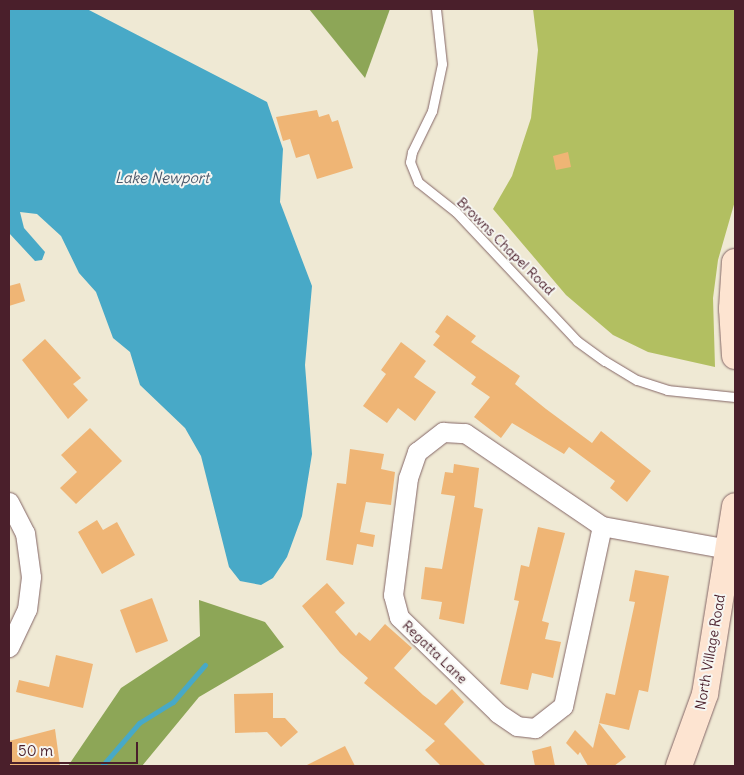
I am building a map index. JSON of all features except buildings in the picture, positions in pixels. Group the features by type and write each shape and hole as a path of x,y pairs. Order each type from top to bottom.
{"street":[{"path":"735,262 732,309 735,356"},
{"name":"Regatta Lane","path":"602,526 562,706 535,728 517,726 498,713 399,617 393,595 408,478 417,452 443,432 474,438 602,526 732,550"},
{"path":"9,502 25,534 31,577 27,609 9,647"},
{"name":"North Village Road","path":"678,766 705,694 732,550 735,506"}],"lane":[{"name":"Browns Chapel Road","path":"436,9 442,64 434,103 412,152 418,182 456,212 577,341 605,361 667,390 735,397"}],"green space":[{"path":"309,9 390,9 365,78"},
{"path":"533,9 735,9 735,201 718,260 713,298 715,367 648,352 613,335 566,295 493,209 512,176 531,118 538,50"},
{"path":"199,600 265,622 284,647 199,697 142,766 68,766 121,688 200,636"}],"water":[{"name":"Lake Newport","path":"9,9 87,9 267,102 283,149 280,202 312,286 305,365 312,454 302,516 287,557 273,578 261,585 240,581 229,567 201,456 185,428 140,385 130,352 113,338 96,292 79,273 61,236 37,214 20,212 24,228 45,252 42,260 35,261 9,233"}],"waterway":[{"path":"102,766 139,723 173,702 205,665"}]}
